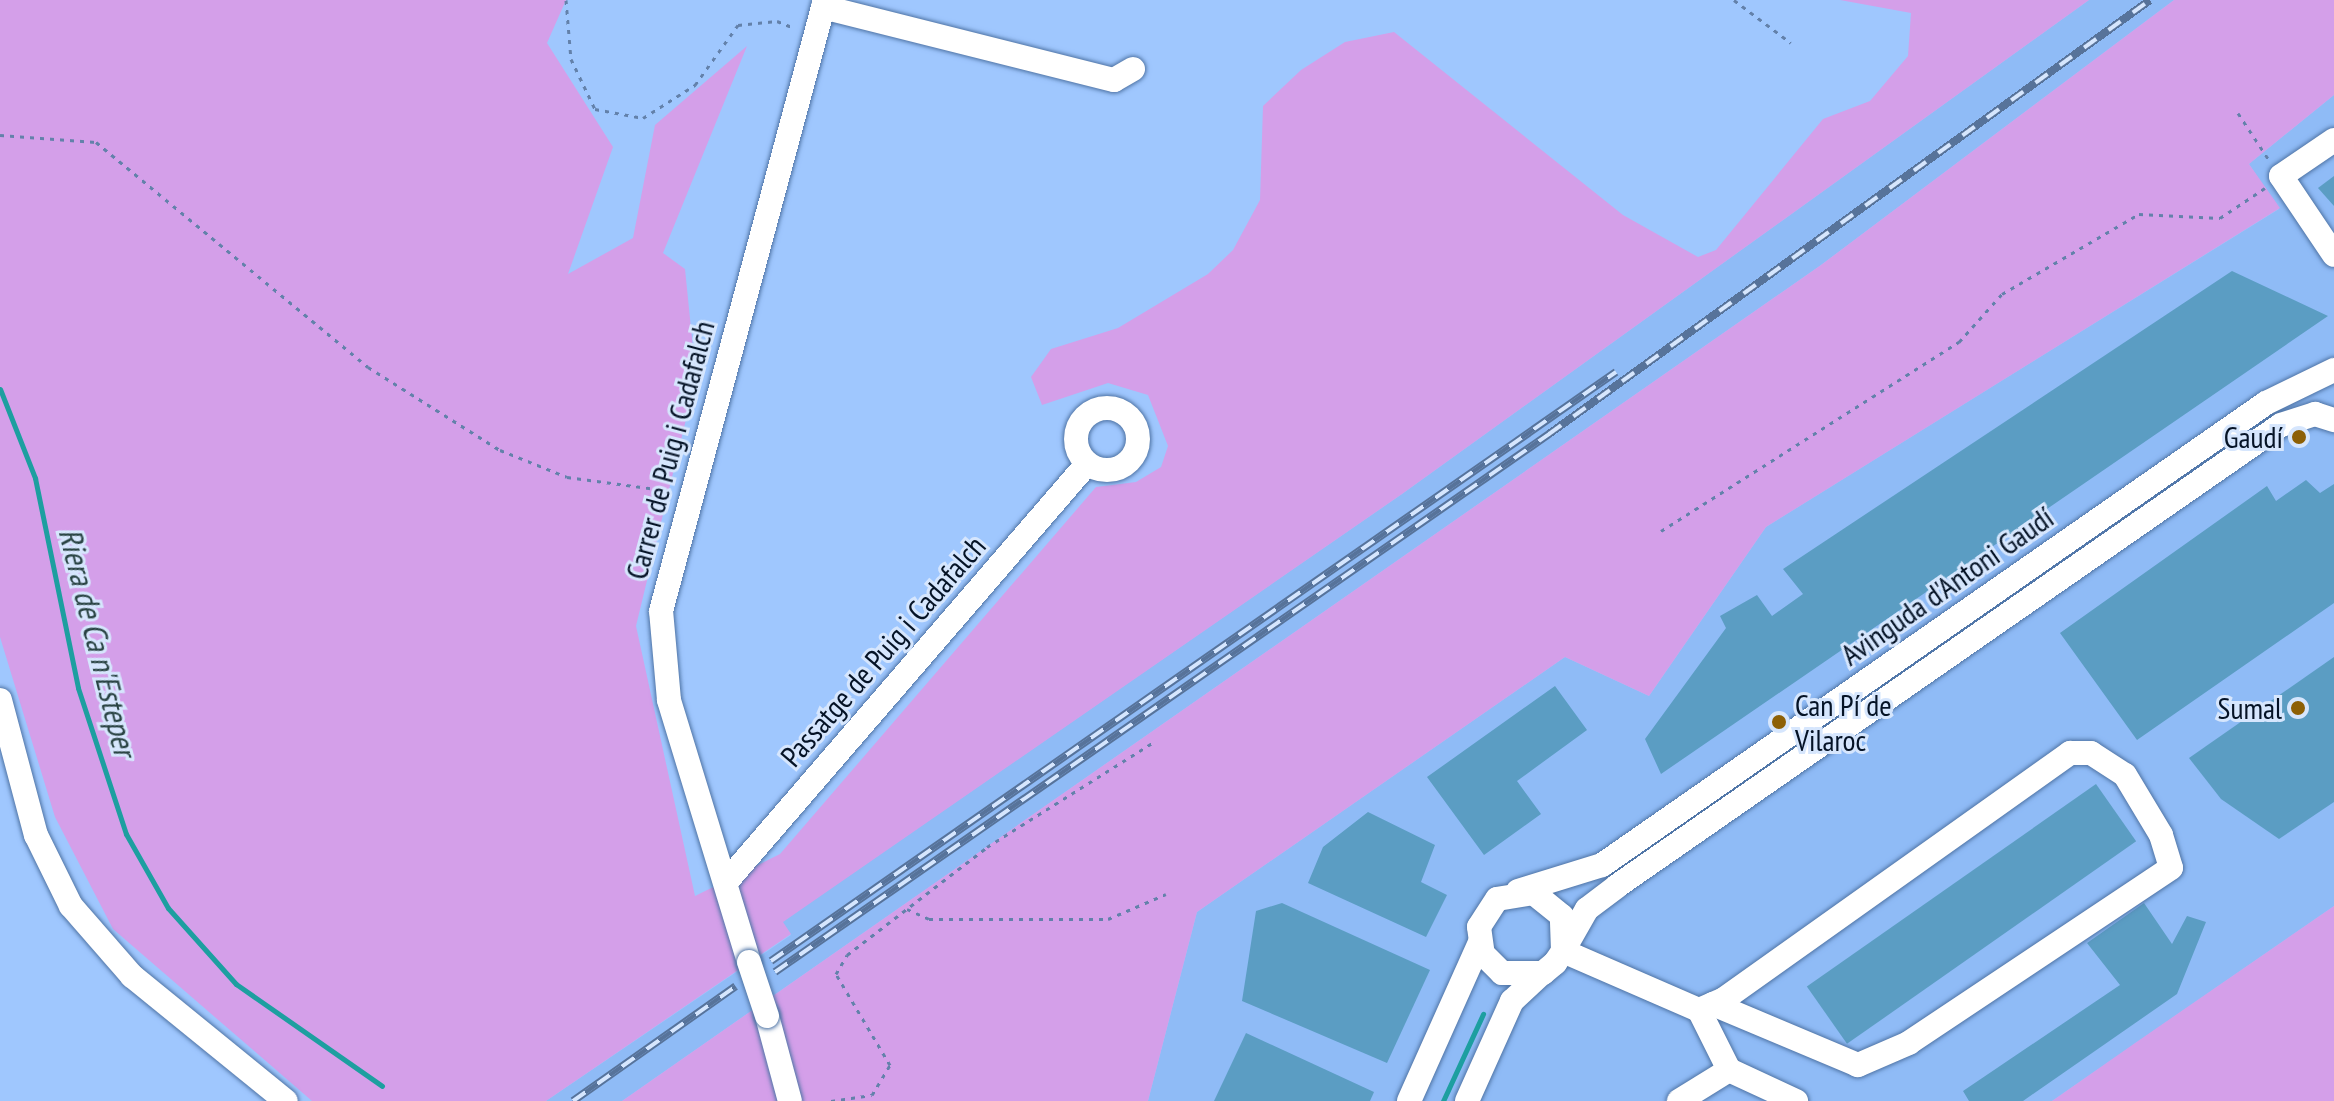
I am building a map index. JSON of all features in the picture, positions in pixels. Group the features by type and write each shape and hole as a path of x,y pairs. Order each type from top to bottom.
{"street":[{"name":"Carrer de Puig i Cadafalch","path":"790,1101 662,654 661,611 687,498 824,4"},
{"path":"824,4 1114,80 1133,69"},
{"path":"2334,140 2281,176 2334,255"},
{"path":"2334,371 2324,393 2334,418"},
{"name":"Avinguda d'Antoni Gaudí","path":"1511,893 1602,865 2266,403 2334,371"},
{"name":"Avinguda d'Antoni Gaudí","path":"1563,951 1587,909 1617,886 2281,425 2315,414 2334,418"},
{"name":"Passatge de Puig i Cadafalch","path":"727,881 1087,464"},
{"path":"0,700 36,835 71,906 132,976 286,1101"},
{"path":"1563,951 1706,1007 1858,1065 1909,1043 2171,868 2161,835 2125,775 2091,753 2070,753 1706,1007"},
{"path":"1409,1101 1480,942 1487,910 1511,893 1534,893 1556,907 1566,931 1563,951 1512,1001 1467,1101"},
{"path":"1480,942 1502,973 1543,973"},
{"path":"1706,1007 1729,1070 1796,1101"},
{"path":"1679,1101 1729,1070"}],"path":[{"path":"566,0 571,59 595,109 643,118 695,85 738,25 777,21 816,38"},
{"path":"1734,0 1791,43"},
{"path":"1661,531 1959,342 2002,294 2139,214 2220,218 2281,176 2238,113"},
{"path":"0,135 96,142 368,367 500,450 567,477 655,483 687,498"},
{"path":"831,1101 872,1095 890,1065 836,974 847,955 987,847 1155,741"},
{"path":"907,909 929,919 1108,919 1166,894"}],"shaded area":[{"path":"0,0 566,0 547,43 613,147 568,274 633,238 655,125 747,46 663,253 685,269 696,378 636,626 695,896 780,854 1096,487 1136,482 1161,467 1168,446 1148,395 1108,383 1042,405 1031,377 1051,349 1118,328 1208,274 1233,250 1260,200 1263,106 1301,70 1345,42 1394,32 1623,215 1698,257 1716,250 1823,119 1870,101 1908,56 1911,13 1840,0 2089,0 1402,494 783,922 791,934 546,1101 312,1101 113,929 55,817 0,637"},
{"path":"2089,0 2174,0 1821,265 622,1101 546,1101 791,935 782,922 1402,494"},
{"path":"2174,0 2334,0 2334,95 2249,164 2280,208 1766,527 1649,696 1565,657 1197,912 1148,1101 622,1101 1821,265"},
{"path":"2334,95 2334,906 2052,1101 1148,1101 1197,912 1565,657 1649,696 1766,527 2279,209 2249,164"},
{"path":"2334,906 2334,1101 2052,1101 2138,1041"}],"building":[{"path":"2334,176 2334,206 2318,188"},
{"path":"2232,271 2328,316 1661,774 1645,739 1726,628 1720,616 1757,595 1772,616 1803,594 1783,569"},
{"path":"2306,480 2320,493 2334,484 2334,603 2137,740 2060,633 2267,486 2276,501"},
{"name":"Sumal","path":"2334,657 2334,802 2279,839 2221,799 2189,758"},
{"path":"1555,686 1587,730 1517,781 1541,814 1484,855 1427,777"},
{"path":"2096,784 2136,841 1847,1044 1807,986"},
{"path":"1368,812 1435,845 1421,882 1447,895 1426,937 1308,883 1323,847"},
{"path":"1282,903 1430,970 1387,1063 1242,1001 1256,911"},
{"path":"2144,903 2172,944 2187,916 2206,922 2177,994 2023,1101 1969,1101 1963,1091 2120,985 2087,943"},
{"path":"1246,1033 1374,1092 1370,1101 1214,1101"}],"waterway":[{"name":"Riera de Ca n'Esteper","path":"0,389 35,478 78,688 126,834 168,908 236,984 382,1086"},
{"path":"1443,1101 1483,1014"}],"railway":[{"path":"775,972 1549,434 2150,0"},
{"path":"771,961 1616,372"},
{"path":"573,1101 736,986"}],"place":[{"name":"Gaudí","path":"2299,437"},
{"name":"Sumal","path":"2298,708"},
{"name":"Can Pí de Vilaroc","path":"1779,722"}]}
